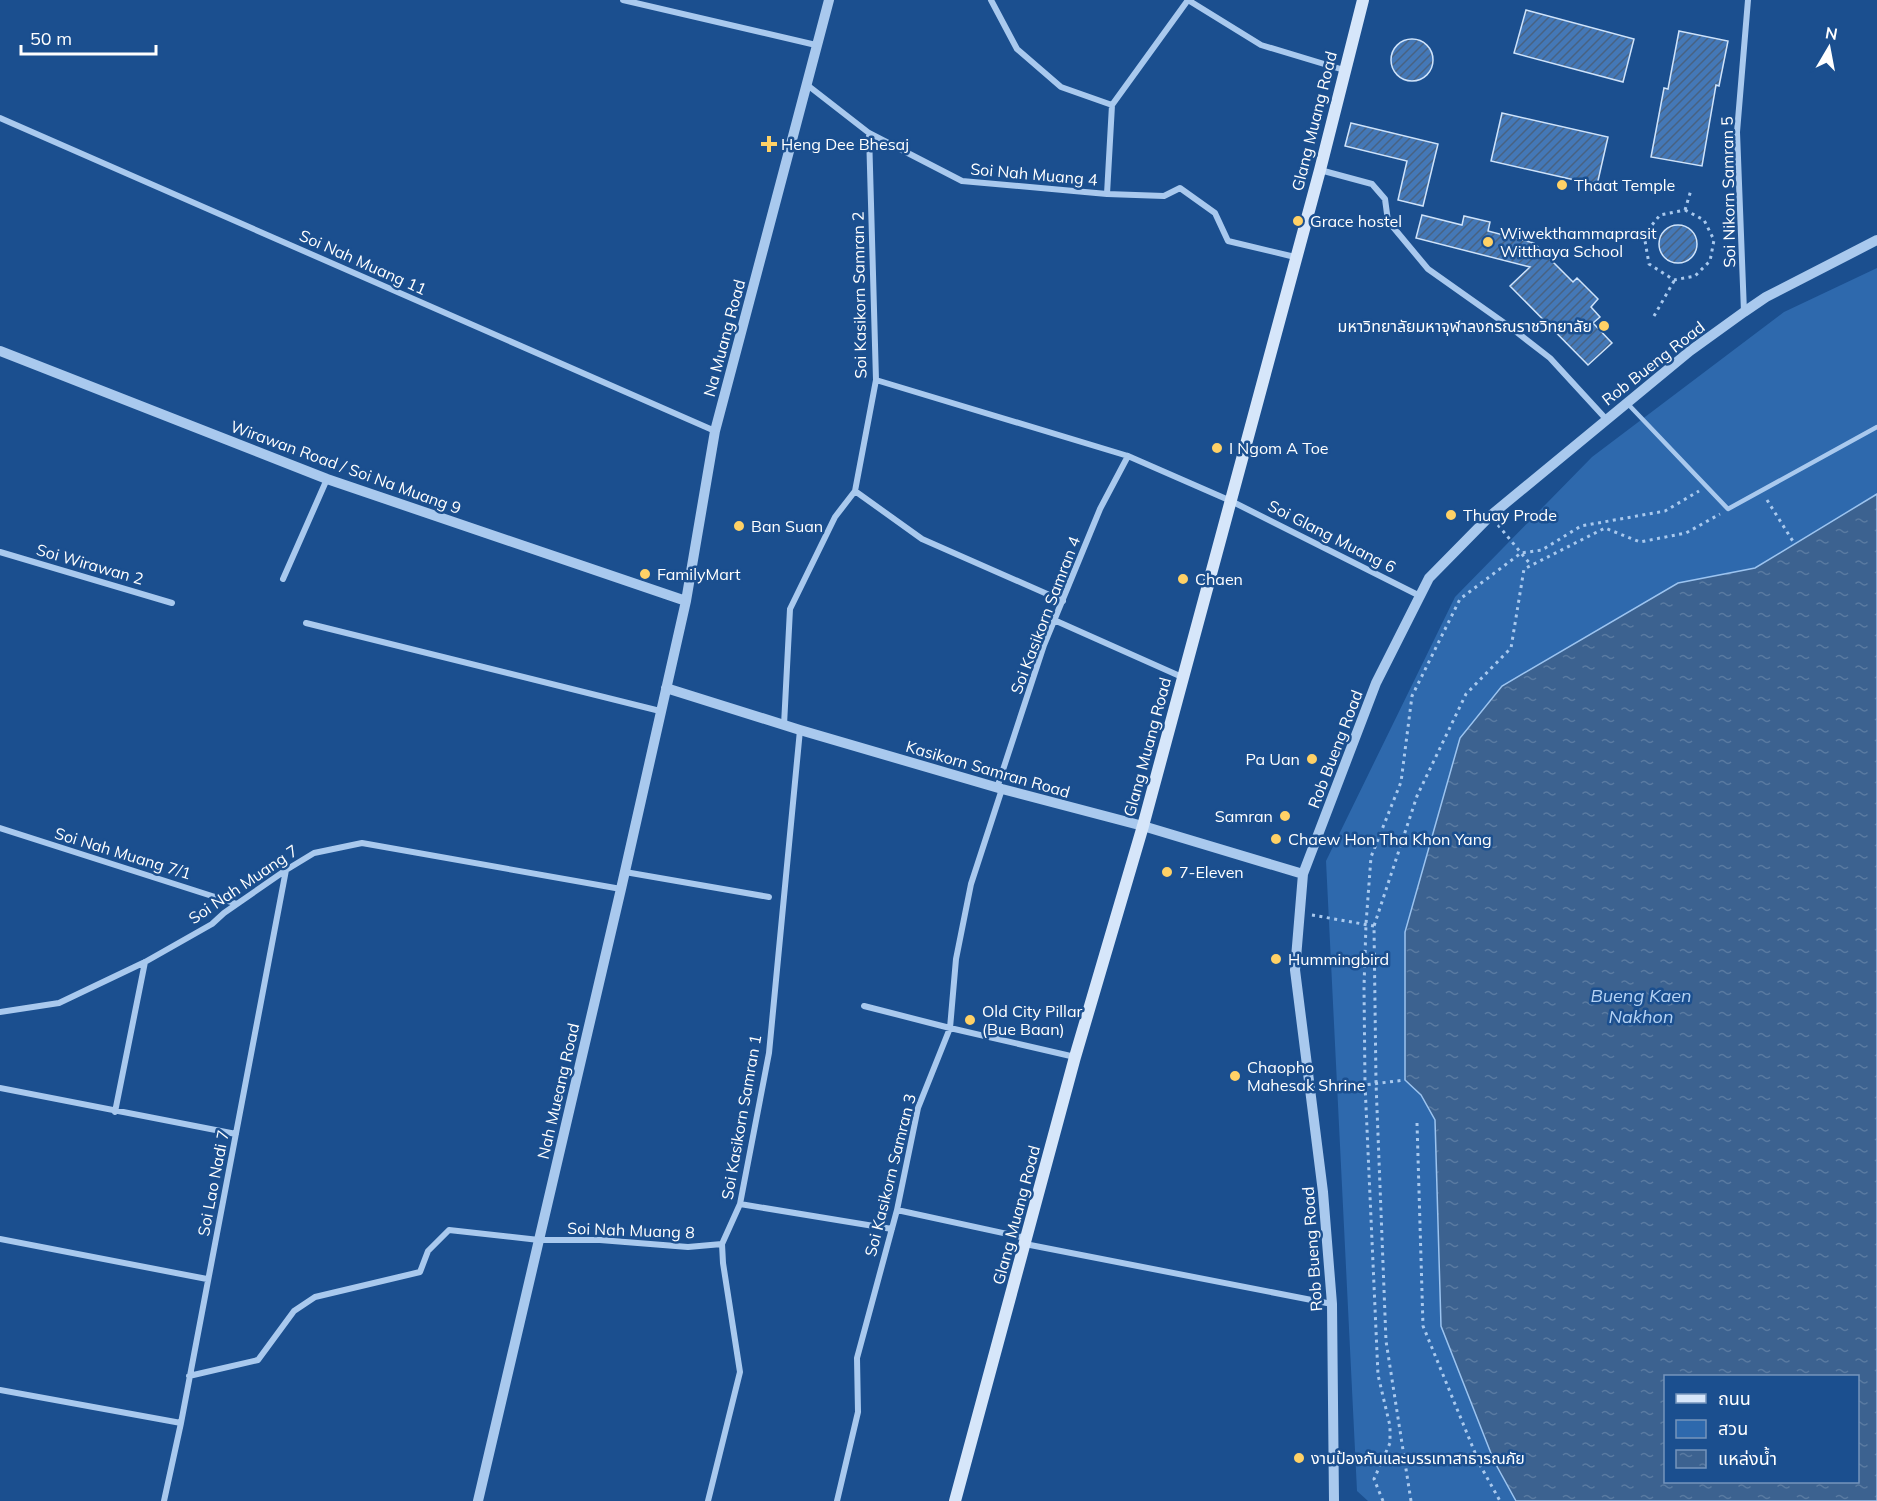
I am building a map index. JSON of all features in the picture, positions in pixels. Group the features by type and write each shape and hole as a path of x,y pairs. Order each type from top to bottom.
{"main road":[{"name":"Glang Muang Road","path":"955,1501 1075,1057 1143,826 1320,170 1363,0"}],"street":[{"path":"623,0 816,45"},
{"name":"Na Muang Road","path":"666,688 686,601 715,431 829,0"},
{"path":"991,0 1017,49 1060,87 1112,105"},
{"path":"1107,194 1112,105 1188,0 1261,45 1344,70"},
{"name":"Soi Nikorn Samran 5","path":"1744,312 1737,132 1748,0"},
{"name":"Soi Nah Muang 4","path":"806,84 868,133 962,181 1107,194 1164,196 1180,188 1215,213 1228,241 1295,257"},
{"name":"Soi Nah Muang 11","path":"0,118 715,431"},
{"name":"Soi Kasikorn Samran 2","path":"784,724 790,609 835,517 855,490 876,380 868,133"},
{"path":"1320,170 1372,184 1385,199 1388,221 1428,269 1550,358 1606,419"},
{"name":"Rob Bueng Road","path":"1334,1501 1332,1304 1323,1192 1296,970 1298,914 1303,874 1376,683 1429,578 1490,516 1690,351 1744,312 1766,297 1877,240"},
{"name":"Wirawan Road / Soi Na Muang 9","path":"0,351 327,479 686,601"},
{"name":"Soi Glang Muang 6","path":"876,380 1128,456 1231,501 1420,596"},
{"name":"Soi Kasikorn Samran 4","path":"1000,789 1054,620 1100,510 1128,456"},
{"path":"283,579 327,479"},
{"path":"855,490 922,539 1063,602"},
{"name":"Soi Wirawan 2","path":"0,552 172,603"},
{"path":"1054,620 1182,677"},
{"path":"306,623 660,711"},
{"name":"Kasikorn Samran Road","path":"666,688 1000,789 1143,826 1303,874"},
{"name":"Nah Mueang Road","path":"478,1501 666,688"},
{"name":"Soi Kasikorn Samran 1","path":"708,1501 740,1372 722,1244 740,1204 769,1053 800,730"},
{"name":"Soi Kasikorn Samran 3","path":"837,1501 858,1412 856,1358 897,1210 918,1108 950,1028 956,959 971,884 1000,789"},
{"name":"Soi Nah Muang 7/1","path":"0,828 237,904"},
{"name":"Soi Nah Muang 7","path":"0,1012 59,1003 146,962 212,924 237,904 314,853 362,843 621,889"},
{"name":"Soi Lao Nadi 7","path":"164,1501 181,1423 286,870"},
{"path":"625,872 769,897"},
{"path":"115,1112 146,962"},
{"path":"864,1006 1075,1057"},
{"path":"0,1088 236,1134"},
{"path":"740,1204 892,1229"},
{"path":"897,1210 1026,1241 1332,1304"},
{"name":"Soi Nah Muang 8","path":"189,1376 258,1360 294,1311 315,1297 420,1272 428,1251 449,1230 539,1240 600,1240 688,1247 722,1244"},
{"path":"0,1239 207,1279"},
{"path":"0,1390 181,1423"}],"lane":[{"path":"1627,403 1728,509 1877,427"}],"path":[{"path":"1685,210 1691,190"},
{"path":"1685,210 1704,220 1713,240 1710,261 1695,276 1674,280 1648,264 1644,235 1660,215 1685,210"},
{"path":"1625,231 1644,235"},
{"path":"1654,316 1674,280"},
{"path":"1383,1501 1374,1479 1390,1443 1390,1426 1378,1375 1365,1084 1366,924 1371,856 1401,782 1412,696 1460,599 1521,553 1542,550 1581,526 1665,511 1707,486"},
{"path":"1761,490 1794,543"},
{"path":"1411,1501 1386,1341 1376,1083 1374,926 1417,796 1466,694 1511,648 1524,569 1605,528 1640,542 1686,533 1728,509"},
{"path":"1490,516 1531,566"},
{"path":"1298,914 1374,926"},
{"path":"1310,1092 1405,1080"},
{"path":"1417,1123 1423,1326 1480,1465 1500,1501"}],"green space":[{"path":"1877,268 1877,494 1755,568 1678,583 1405,1080 1421,1095 1435,1120 1441,1326 1494,1461 1516,1501 1368,1501 1357,1491 1326,861 1455,597 1592,457 1784,312"}],"water":[{"name":"Bueng Kaen Nakhon","path":"1877,494 1877,1501 1516,1501 1494,1461 1441,1326 1435,1120 1421,1095 1405,1080 1405,932 1460,738 1502,686 1678,583 1755,568"}],"building":[{"path":"1526,10 1634,39 1623,82 1514,53"},
{"path":"1679,31 1728,41 1719,86 1716,85 1702,166 1651,157 1664,88 1668,89"},
{"path":"1412,39 1420,40 1427,45 1432,52 1432,68 1427,75 1420,80 1412,81 1404,80 1397,75 1392,68 1391,60 1392,52 1397,45 1404,40"},
{"path":"1502,113 1608,137 1597,185 1491,161"},
{"path":"1351,123 1438,144 1423,206 1398,200 1407,161 1345,146"},
{"path":"1422,215 1462,225 1464,216 1490,222 1488,231 1534,243 1573,282 1577,278 1598,299 1591,307 1600,317 1593,323 1612,343 1588,365 1510,286 1530,267 1416,238"},
{"path":"1678,225 1685,226 1691,231 1696,237 1696,251 1691,257 1685,262 1678,263 1671,262 1665,257 1660,251 1659,244 1660,237 1665,231 1671,226"}],"place":[{"name":"Heng Dee Bhesaj","path":"769,144"},
{"name":"Thaat Temple","path":"1562,185"},
{"name":"Grace hostel","path":"1298,221"},
{"name":"Wiwekthammaprasit Witthaya School","path":"1488,242"},
{"name":"มหาวิทยาลัยมหาจุฬาลงกรณราชวิทยาลัย","path":"1604,326"},
{"name":"I Ngom A Toe","path":"1217,448"},
{"name":"Thuay Prode","path":"1451,515"},
{"name":"Ban Suan","path":"739,526"},
{"name":"FamilyMart","path":"645,574"},
{"name":"Chaen","path":"1183,579"},
{"name":"Pa Uan","path":"1312,759"},
{"name":"Samran","path":"1285,816"},
{"name":"Chaew Hon Tha Khon Yang","path":"1276,839"},
{"name":"7-Eleven","path":"1167,872"},
{"name":"Hummingbird","path":"1276,959"},
{"name":"Old City Pillar (Bue Baan)","path":"970,1020"},
{"name":"Chaopho Mahesak Shrine","path":"1235,1076"},
{"name":"งานป้องกันและบรรเทาสาธารณภัย","path":"1299,1458"}]}
